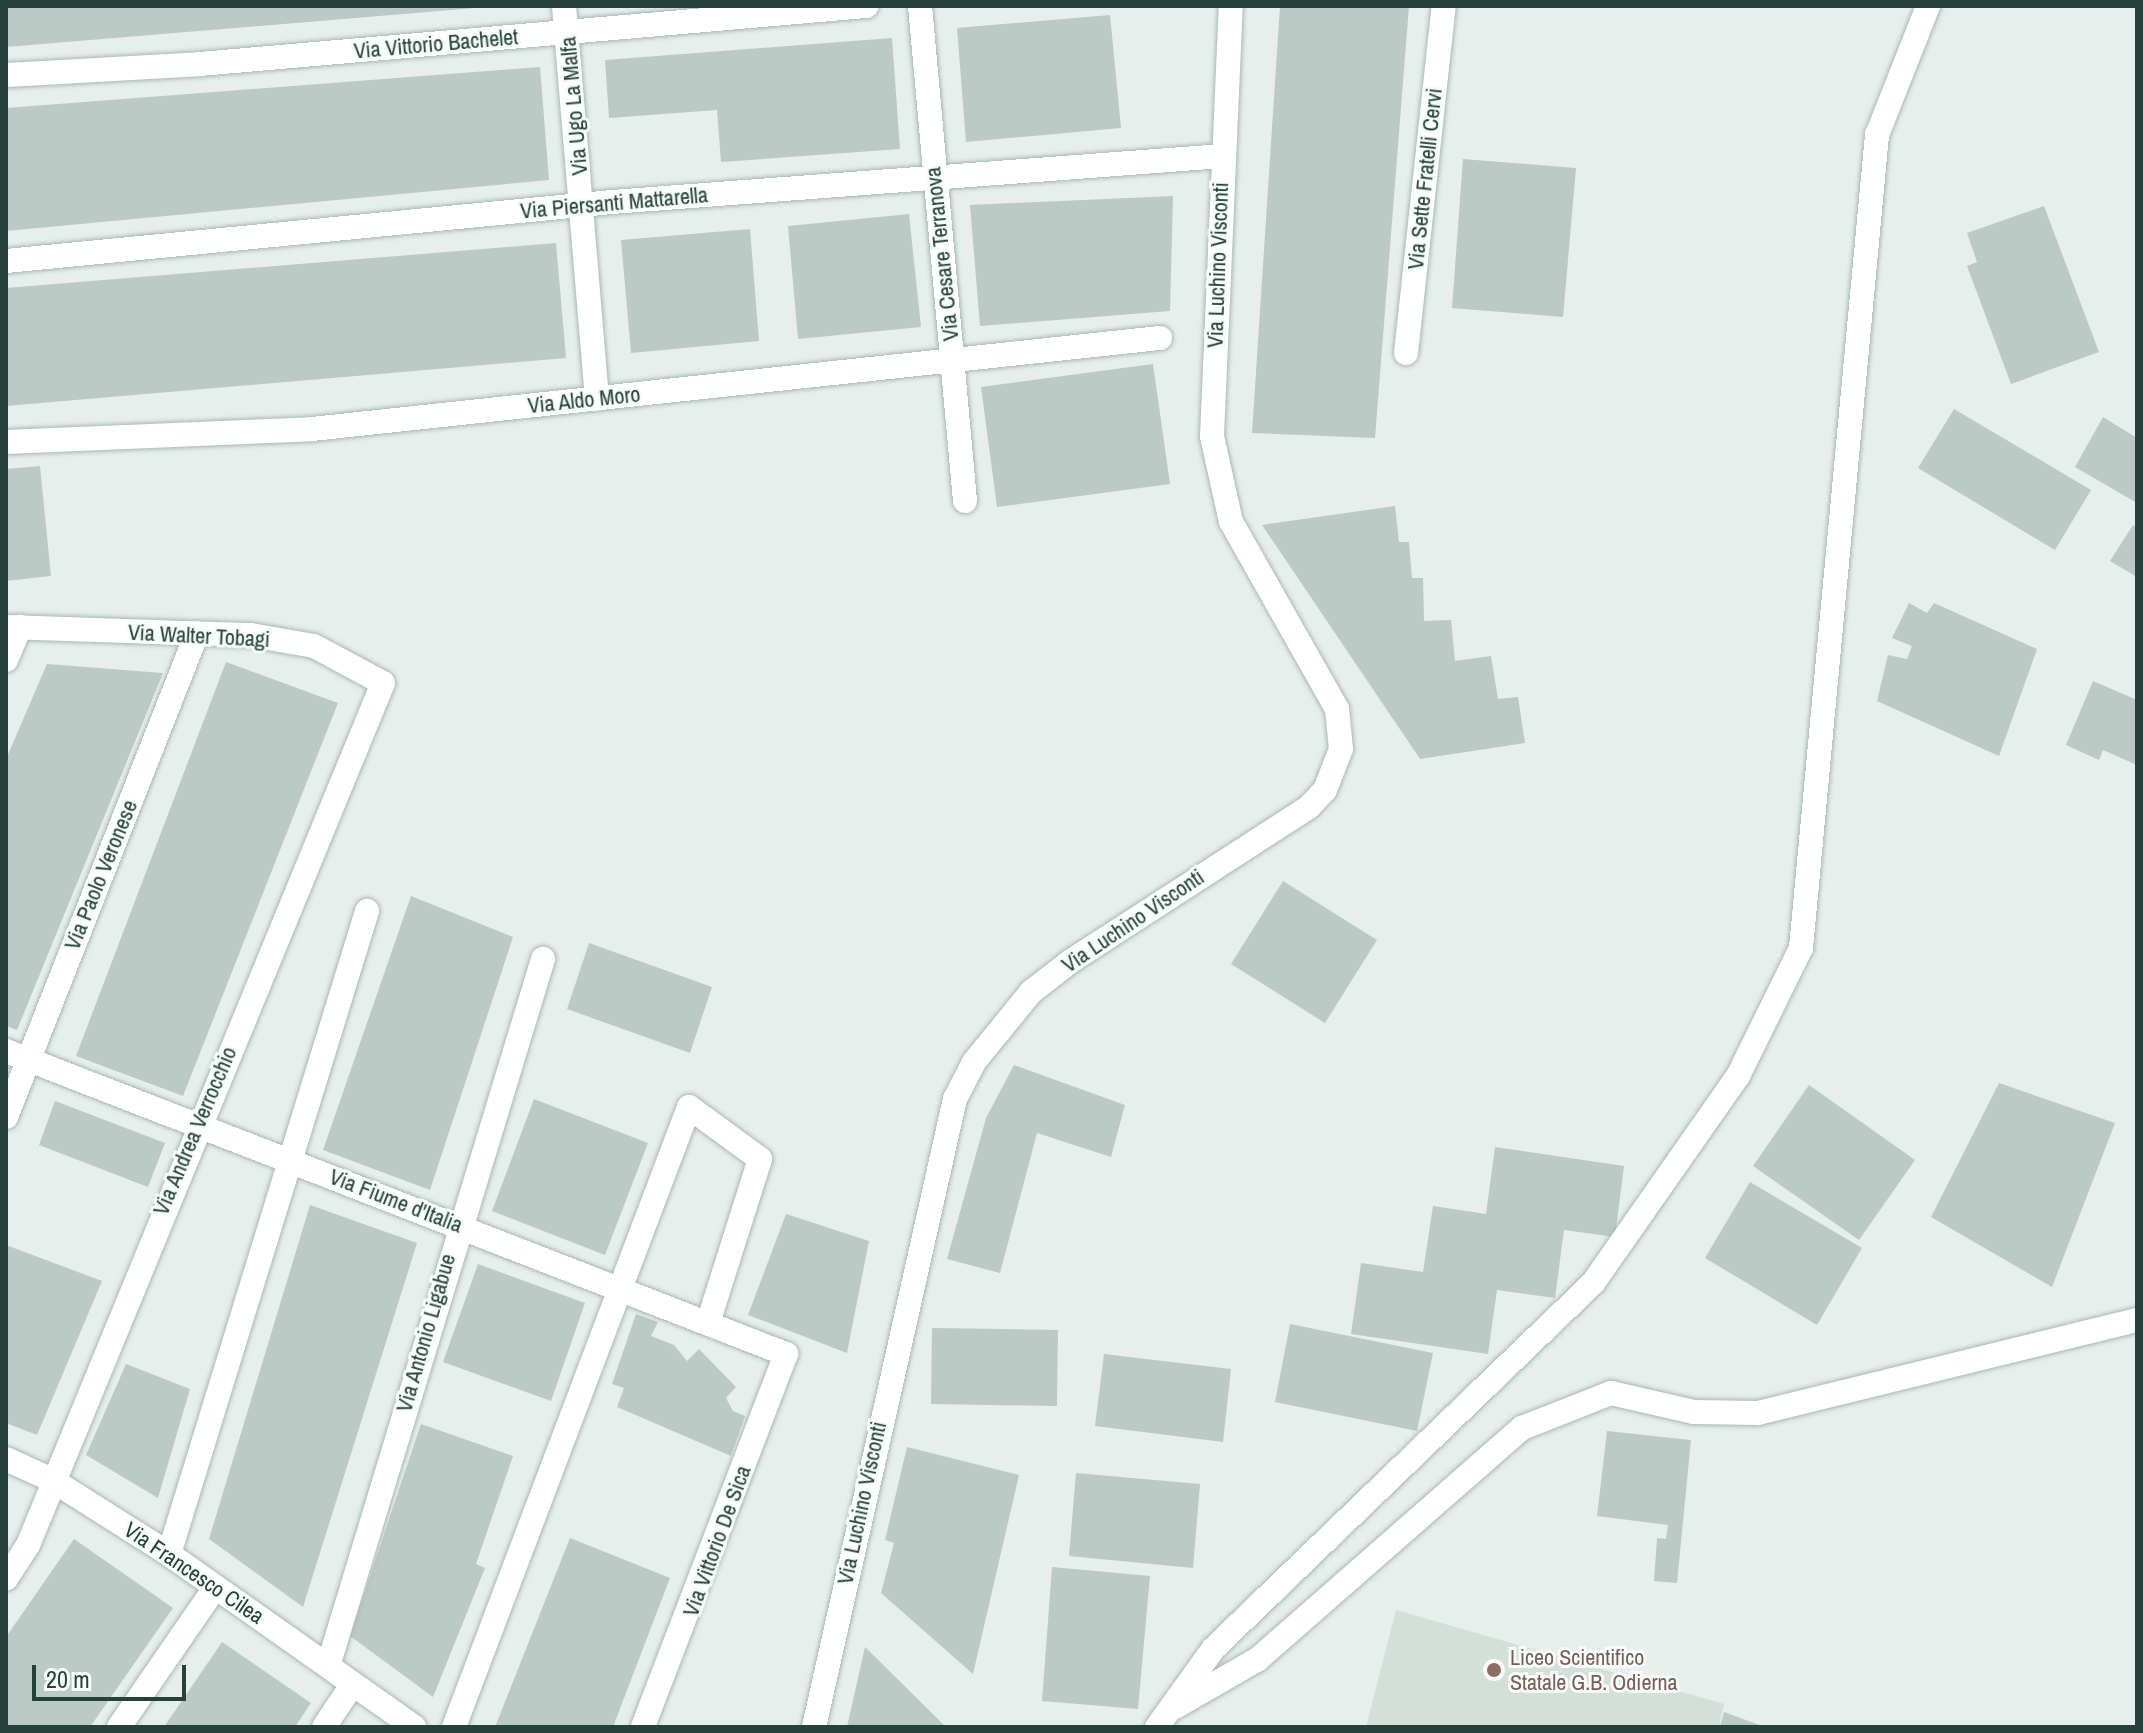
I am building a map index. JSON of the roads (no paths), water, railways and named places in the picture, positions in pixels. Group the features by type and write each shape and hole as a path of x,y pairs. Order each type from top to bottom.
{"street":[{"name":"Via Ugo La Malfa","path":"564,6 597,399"},
{"name":"Via Vittorio Bachelet","path":"6,75 866,6"},
{"name":"Via Cesare Terranova","path":"920,6 933,177 965,501"},
{"name":"Via Luchino Visconti","path":"814,1727 951,1115 974,1062 1031,992 1309,807 1336,769 1341,729 1337,709 1250,566 1218,475 1211,396 1231,6"},
{"name":"Via Sette Fratelli Cervi","path":"1406,353 1444,6"},
{"path":"1161,1720 1214,1648 1593,1283 1738,1076 1801,948 1877,135 1928,6"},
{"name":"Via Piersanti Mattarella","path":"6,261 583,205 1223,156"},
{"name":"Via Aldo Moro","path":"6,442 312,429 1160,338"},
{"path":"6,660 13,627"},
{"name":"Via Walter Tobagi","path":"13,627 197,633 314,646 383,683"},
{"name":"Via Paolo Veronese","path":"6,1117 17,1055 197,633"},
{"name":"Via Andrea Verrocchio","path":"6,1579 28,1545 197,1126 383,683"},
{"path":"169,1554 367,911"},
{"name":"Via Antonio Ligabue","path":"329,1663 458,1224 543,959"},
{"name":"Via Fiume d'Italia","path":"17,1055 786,1354"},
{"path":"454,1727 689,1107 760,1159 708,1323"},
{"path":"1161,1720 1258,1659 1522,1428 1611,1393 1694,1412 1758,1413 2137,1320"},
{"name":"Via Vittorio De Sica","path":"643,1727 786,1354"},
{"name":"Via Francesco Cilea","path":"6,1459 52,1480 169,1554 329,1663 352,1685 414,1727"},
{"path":"119,1727 215,1588"},
{"path":"324,1727 352,1685"}],"place":[{"name":"Liceo Scientifico Statale G.B. Odierna","path":"1494,1670"}]}
